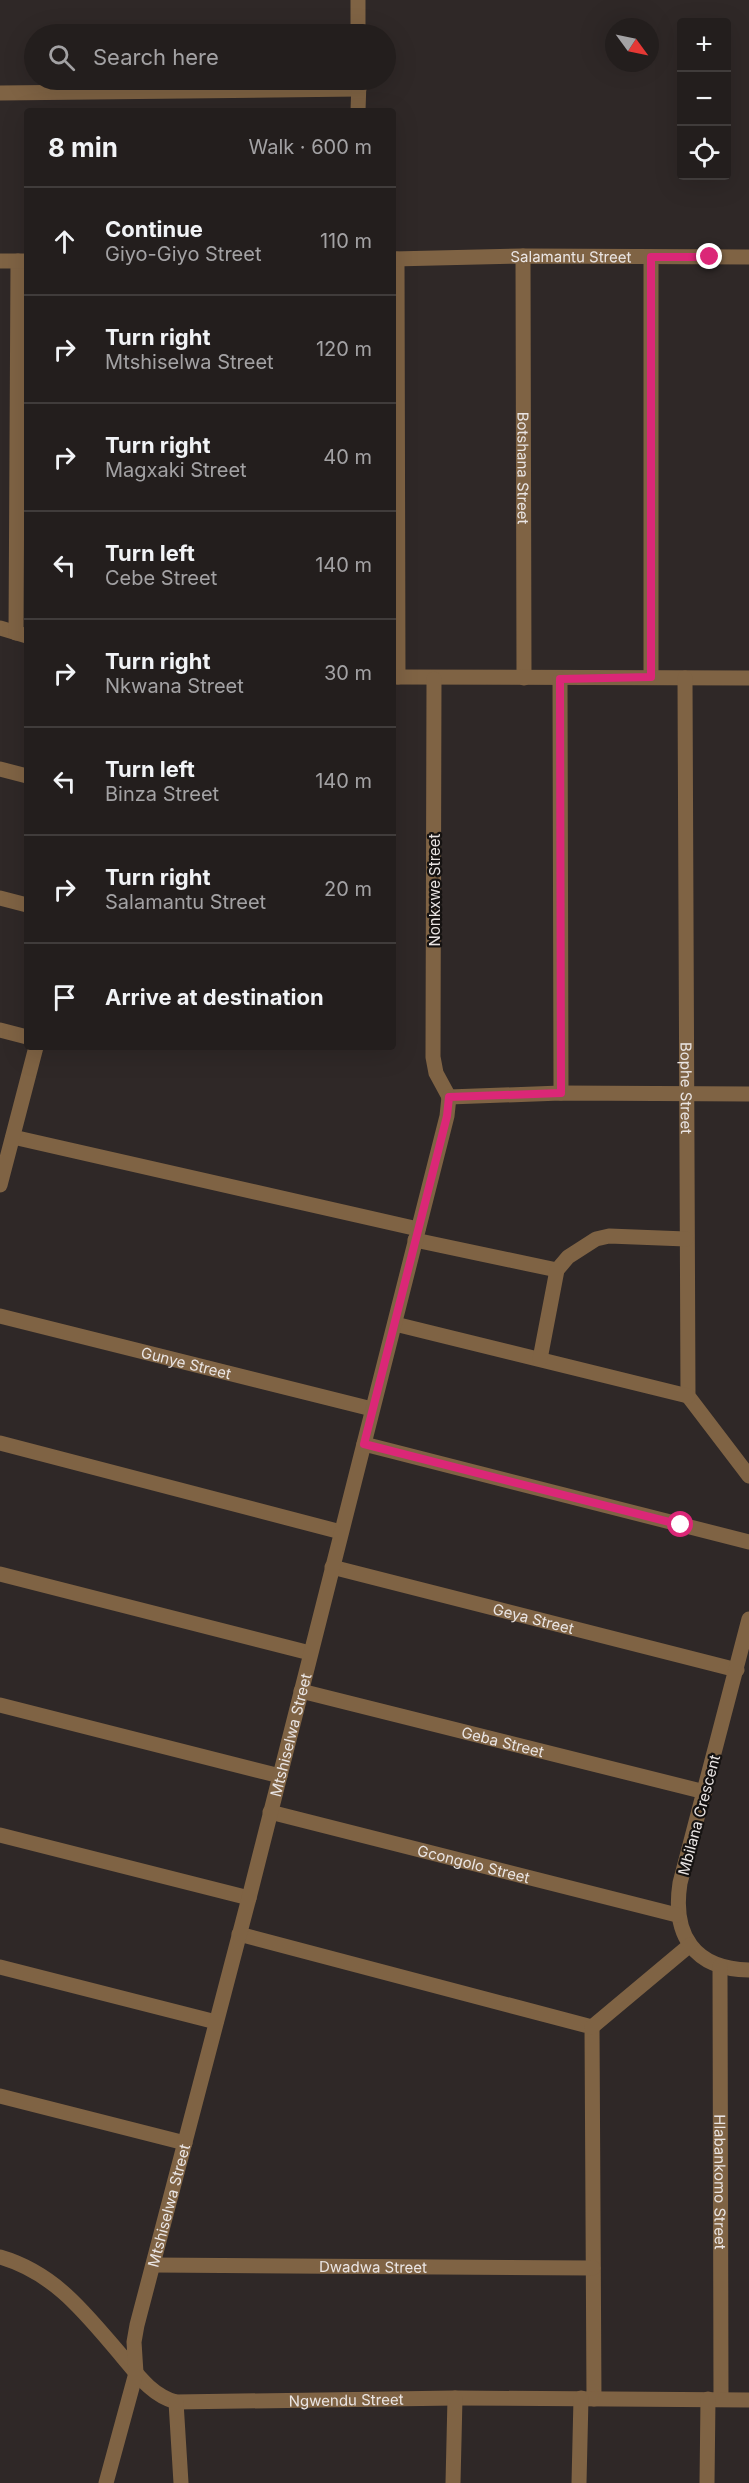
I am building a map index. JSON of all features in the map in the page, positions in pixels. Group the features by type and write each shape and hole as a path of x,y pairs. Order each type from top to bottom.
{"street":[{"path":"358,0 358,24"},
{"path":"0,93 120,90"},
{"path":"358,108 359,90"},
{"name":"Salamantu Street","path":"396,259 523,256 749,258"},
{"name":"Botshana Street","path":"523,256 524,678"},
{"path":"651,257 651,677"},
{"path":"0,261 23,261 22,634 0,628"},
{"path":"396,677 434,679 749,678"},
{"name":"Bophe Street","path":"686,678 688,1396"},
{"name":"Nonkxwe Street","path":"434,679 433,1058 436,1073 449,1097"},
{"path":"560,679 561,1093"},
{"path":"0,769 24,775"},
{"path":"0,898 24,904"},
{"path":"0,1030 24,1036"},
{"path":"0,1185 3,1161 13,1137 35,1050"},
{"path":"449,1097 561,1093 749,1094"},
{"name":"Mtshiselwa Street","path":"106,2483 136,2373 134,2342 395,1324 447,1116 449,1097"},
{"path":"13,1137 557,1270"},
{"path":"540,1359 557,1270 568,1257 596,1239 609,1236 686,1239"},
{"name":"Gunye Street","path":"0,1316 372,1409"},
{"path":"395,1324 688,1396 749,1476"},
{"path":"0,1443 341,1532"},
{"path":"364,1444 749,1542"},
{"name":"Geya Street","path":"332,1567 736,1670"},
{"path":"0,1574 310,1653"},
{"name":"Mbilana Crescent","path":"690,1945 678,1915 680,1883 749,1619"},
{"name":"Geba Street","path":"301,1691 705,1792"},
{"path":"0,1705 280,1776"},
{"name":"Gcongolo Street","path":"270,1812 678,1915"},
{"path":"0,1835 249,1898"},
{"path":"239,1934 592,2027"},
{"path":"592,2027 690,1945 710,1962 720,1966 749,1970"},
{"name":"Hlabankomo Street","path":"707,2483 714,2399 720,1966"},
{"path":"0,1967 216,2022"},
{"path":"579,2483 587,2398 593,2268 592,2027"},
{"path":"0,2096 185,2143"},
{"path":"0,2257 30,2267 53,2282 84,2311 136,2373 163,2398 176,2402 181,2483"},
{"name":"Dwadwa Street","path":"154,2265 593,2268"},
{"path":"453,2483 455,2398"},
{"name":"Ngwendu Street","path":"176,2402 455,2398 749,2400"}],"route":[{"path":"681,1525 364,1444 447,1116 449,1097 561,1093 560,679 651,677 651,257 710,257"}]}
